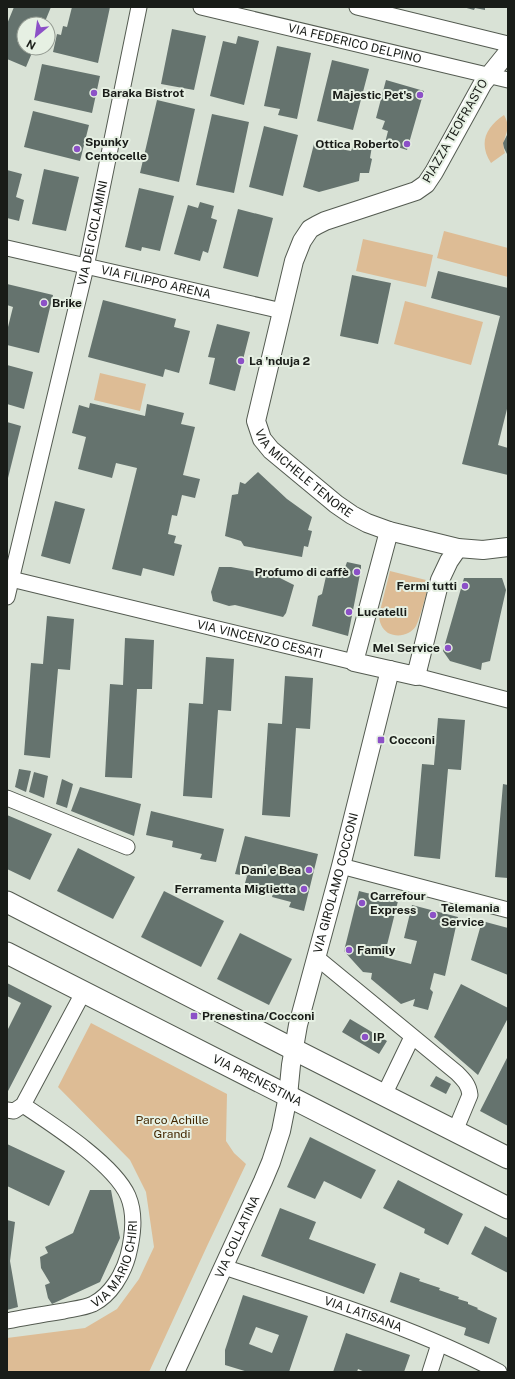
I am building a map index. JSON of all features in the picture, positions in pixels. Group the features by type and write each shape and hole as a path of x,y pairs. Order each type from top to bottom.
{"main road":[{"path":"7,902 508,1158"},
{"name":"VIA PRENESTINA","path":"7,953 508,1208"}],"street":[{"name":"VIA DEI CICLAMINI","path":"7,597 86,267 139,7"},
{"name":"VIA FEDERICO DELPINO","path":"201,7 508,80"},
{"path":"357,7 508,44"},
{"name":"PIAZZA TEOFRASTO","path":"377,204 416,191 426,184 488,75 508,52"},
{"name":"VIA MICHELE TENORE","path":"377,204 325,221 310,230 302,241 296,254 257,414 257,427 265,444 278,457 344,510 367,523 389,531 458,548 483,550 508,547"},
{"name":"VIA FILIPPO ARENA","path":"7,248 282,311"},
{"path":"354,662 389,531"},
{"path":"416,676 440,580 449,561 458,548"},
{"name":"VIA VINCENZO CESATI","path":"11,579 416,676 508,700"},
{"name":"VIA GIROLAMO COCCONI","path":"288,1096 293,1049 303,1002 341,866 390,670"},
{"path":"7,798 127,847"},
{"path":"341,866 508,910"},
{"path":"316,957 457,1073 468,1086 470,1090 469,1099 454,1131"},
{"path":"7,1110 14,1111 23,1105 83,993"},
{"path":"384,1094 412,1037"},
{"name":"VIA COLLATINA","path":"175,1372 271,1162 281,1131 288,1096"},
{"name":"VIA MARIO CHIRI","path":"7,1321 86,1307 100,1300 112,1287 122,1270 127,1259 133,1230 131,1205 128,1196 117,1179 73,1140 23,1105"},
{"name":"VIA LATISANA","path":"224,1267 351,1309 439,1344 474,1359 499,1372"},
{"path":"430,1372 439,1344"}],"green space":[{"path":"504,115 508,126 504,143 505,153 491,163 485,149 486,136 493,125"},
{"path":"444,231 508,248 508,277 437,258"},
{"path":"363,239 433,255 426,287 356,271"},
{"path":"405,301 483,322 471,365 394,344"},
{"path":"100,373 146,384 140,411 94,400"},
{"path":"390,571 430,581 418,622 410,632 404,635 392,635 388,633 381,625 379,615"},
{"name":"Parco Achille Grandi","path":"91,1023 227,1094 226,1141 234,1153 246,1164 149,1372 7,1372 7,1338 85,1328 117,1309 139,1279 154,1247 146,1192 130,1160 58,1087"}],"building":[{"path":"14,7 51,7 47,16 16,16 16,56 31,56 26,67 7,59 7,24"},
{"path":"72,7 110,7 98,63 56,53 57,34 61,35 63,26 67,27"},
{"path":"463,7 485,7 485,10 475,8 474,10"},
{"path":"172,29 206,36 194,90 161,84"},
{"path":"238,36 259,41 244,105 210,96 223,41 236,44"},
{"path":"277,46 311,53 297,119 278,115 280,109 264,106"},
{"path":"332,60 369,69 353,130 317,121"},
{"path":"42,64 100,76 92,113 34,100"},
{"path":"386,80 424,91 407,150 385,143 388,131 382,129 385,121 376,118"},
{"path":"157,100 195,109 179,182 140,173"},
{"path":"33,111 89,125 80,161 24,147"},
{"path":"212,114 249,122 234,193 196,185"},
{"path":"264,126 298,135 283,196 249,187"},
{"path":"508,133 508,156 503,143"},
{"path":"354,142 372,146 370,158 372,159 369,173 360,173 359,181 319,192 303,187 314,144 351,151"},
{"path":"44,169 79,177 66,231 32,224"},
{"path":"7,170 22,174 16,197 24,200 19,221 7,218"},
{"path":"139,188 174,196 160,251 142,247 141,251 125,247"},
{"path":"200,202 214,206 211,218 217,220 208,253 203,251 200,261 174,254 188,205 198,208"},
{"path":"238,209 273,218 258,277 223,268"},
{"path":"438,271 508,288 508,405 498,445 508,448 508,475 462,464 500,316 431,298"},
{"path":"352,275 391,283 378,344 340,336"},
{"path":"7,284 53,295 39,353 7,345 7,331 13,307 7,305"},
{"path":"103,300 176,319 174,327 190,331 179,373 165,369 163,377 88,357"},
{"path":"217,324 250,332 235,391 209,384 215,358 208,357"},
{"path":"7,365 33,372 24,409 7,404"},
{"path":"90,403 145,416 147,404 184,413 181,424 195,427 183,475 200,479 195,498 182,495 177,516 172,515 168,534 176,536 174,543 182,545 174,576 143,568 141,576 112,569 137,468 116,463 112,478 78,469 86,437 72,433 79,405 89,408"},
{"path":"7,422 21,426 8,478 7,478"},
{"path":"258,472 287,499 312,517 308,530 312,531 308,547 304,546 302,557 244,546 241,541 225,536 232,495 238,494 240,482 245,484"},
{"path":"55,501 85,509 70,564 41,556"},
{"path":"347,562 361,565 348,636 312,626 318,596 322,594 327,572 342,576"},
{"path":"219,567 231,567 274,575 294,585 286,613 283,617 235,605 229,606 213,601 211,592"},
{"path":"464,578 502,578 506,590 490,661 482,663 481,670 450,661 443,651"},
{"path":"47,616 74,619 70,670 58,669 50,758 24,755 31,663 43,664"},
{"path":"125,638 154,640 152,689 137,689 132,778 105,777 110,684 123,685"},
{"path":"206,657 234,659 231,711 218,710 212,798 183,796 189,703 203,704"},
{"path":"285,676 313,678 310,729 296,728 290,817 262,815 268,723 282,724"},
{"path":"438,718 465,720 461,770 448,769 440,859 414,856 422,764 434,765"},
{"path":"19,769 31,771 26,792 15,787"},
{"path":"34,772 48,776 44,798 29,792"},
{"path":"62,779 73,784 67,808 56,804"},
{"path":"503,784 508,785 508,878 495,877"},
{"path":"80,787 141,804 134,836 71,811"},
{"path":"151,811 224,829 216,862 200,859 202,854 172,847 173,841 146,835"},
{"path":"7,815 52,834 30,880 7,869"},
{"path":"245,836 318,854 304,911 289,907 291,902 272,897 274,890 245,883 247,876 235,874"},
{"path":"78,848 135,877 113,919 57,891"},
{"path":"164,891 224,921 201,967 141,937"},
{"path":"359,891 398,901 384,957 411,964 417,941 404,938 412,905 458,917 445,976 434,973 430,989 433,992 428,1010 413,1006 415,999 401,1004 371,979 372,973 363,972 344,951"},
{"path":"482,921 508,928 508,975 471,960"},
{"path":"240,933 292,959 269,1005 217,979"},
{"path":"7,983 52,1006 7,1093 7,1031 21,1003 7,996"},
{"path":"461,984 508,1008 508,1018 478,1075 434,1037"},
{"name":"IP","path":"350,1019 387,1041 379,1054 342,1032"},
{"path":"508,1056 508,1126 480,1111"},
{"path":"436,1076 451,1084 446,1094 430,1086"},
{"path":"310,1137 376,1170 361,1199 324,1181 315,1199 287,1187"},
{"path":"7,1144 65,1171 49,1206 7,1186"},
{"path":"398,1180 463,1214 448,1245 424,1233 425,1229 383,1208"},
{"path":"90,1190 111,1190 120,1238 100,1282 52,1304 48,1298 45,1285 50,1283 41,1268 40,1257 48,1253 45,1247 73,1233"},
{"path":"280,1208 316,1222 309,1239 376,1264 364,1294 261,1256"},
{"path":"7,1220 15,1222 10,1261 18,1307 7,1310"},
{"path":"485,1226 508,1238 508,1273 471,1254"},
{"path":"400,1272 420,1279 419,1281 440,1288 439,1290 459,1297 458,1299 468,1302 468,1304 478,1308 477,1309 497,1318 489,1344 464,1335 466,1328 390,1302"},
{"path":"243,1295 308,1316 289,1372 248,1372 225,1365 225,1350","holes":["256,1327 279,1335 272,1353 249,1344"]},
{"path":"346,1333 410,1355 404,1372 365,1372 358,1369 357,1372 333,1372"}],"place":[{"name":"Baraka Bistrot","path":"94,93"},
{"name":"Majestic Pet's","path":"420,95"},
{"name":"Ottica Roberto","path":"407,144"},
{"name":"Spunky Centocelle","path":"77,149"},
{"name":"Brike","path":"44,303"},
{"name":"La 'nduja 2","path":"241,361"},
{"name":"Profumo di caffè","path":"357,572"},
{"name":"Fermi tutti","path":"465,586"},
{"name":"Lucatelli","path":"349,612"},
{"name":"Mel Service","path":"448,648"},
{"name":"Cocconi","path":"381,740"},
{"name":"Dani e Bea","path":"309,870"},
{"name":"Ferramenta Miglietta","path":"304,889"},
{"name":"Carrefour Express","path":"362,903"},
{"name":"Telemania Service","path":"433,915"},
{"name":"Family","path":"349,950"},
{"name":"Prenestina/Cocconi","path":"194,1016"},
{"name":"IP","path":"365,1037"}]}
